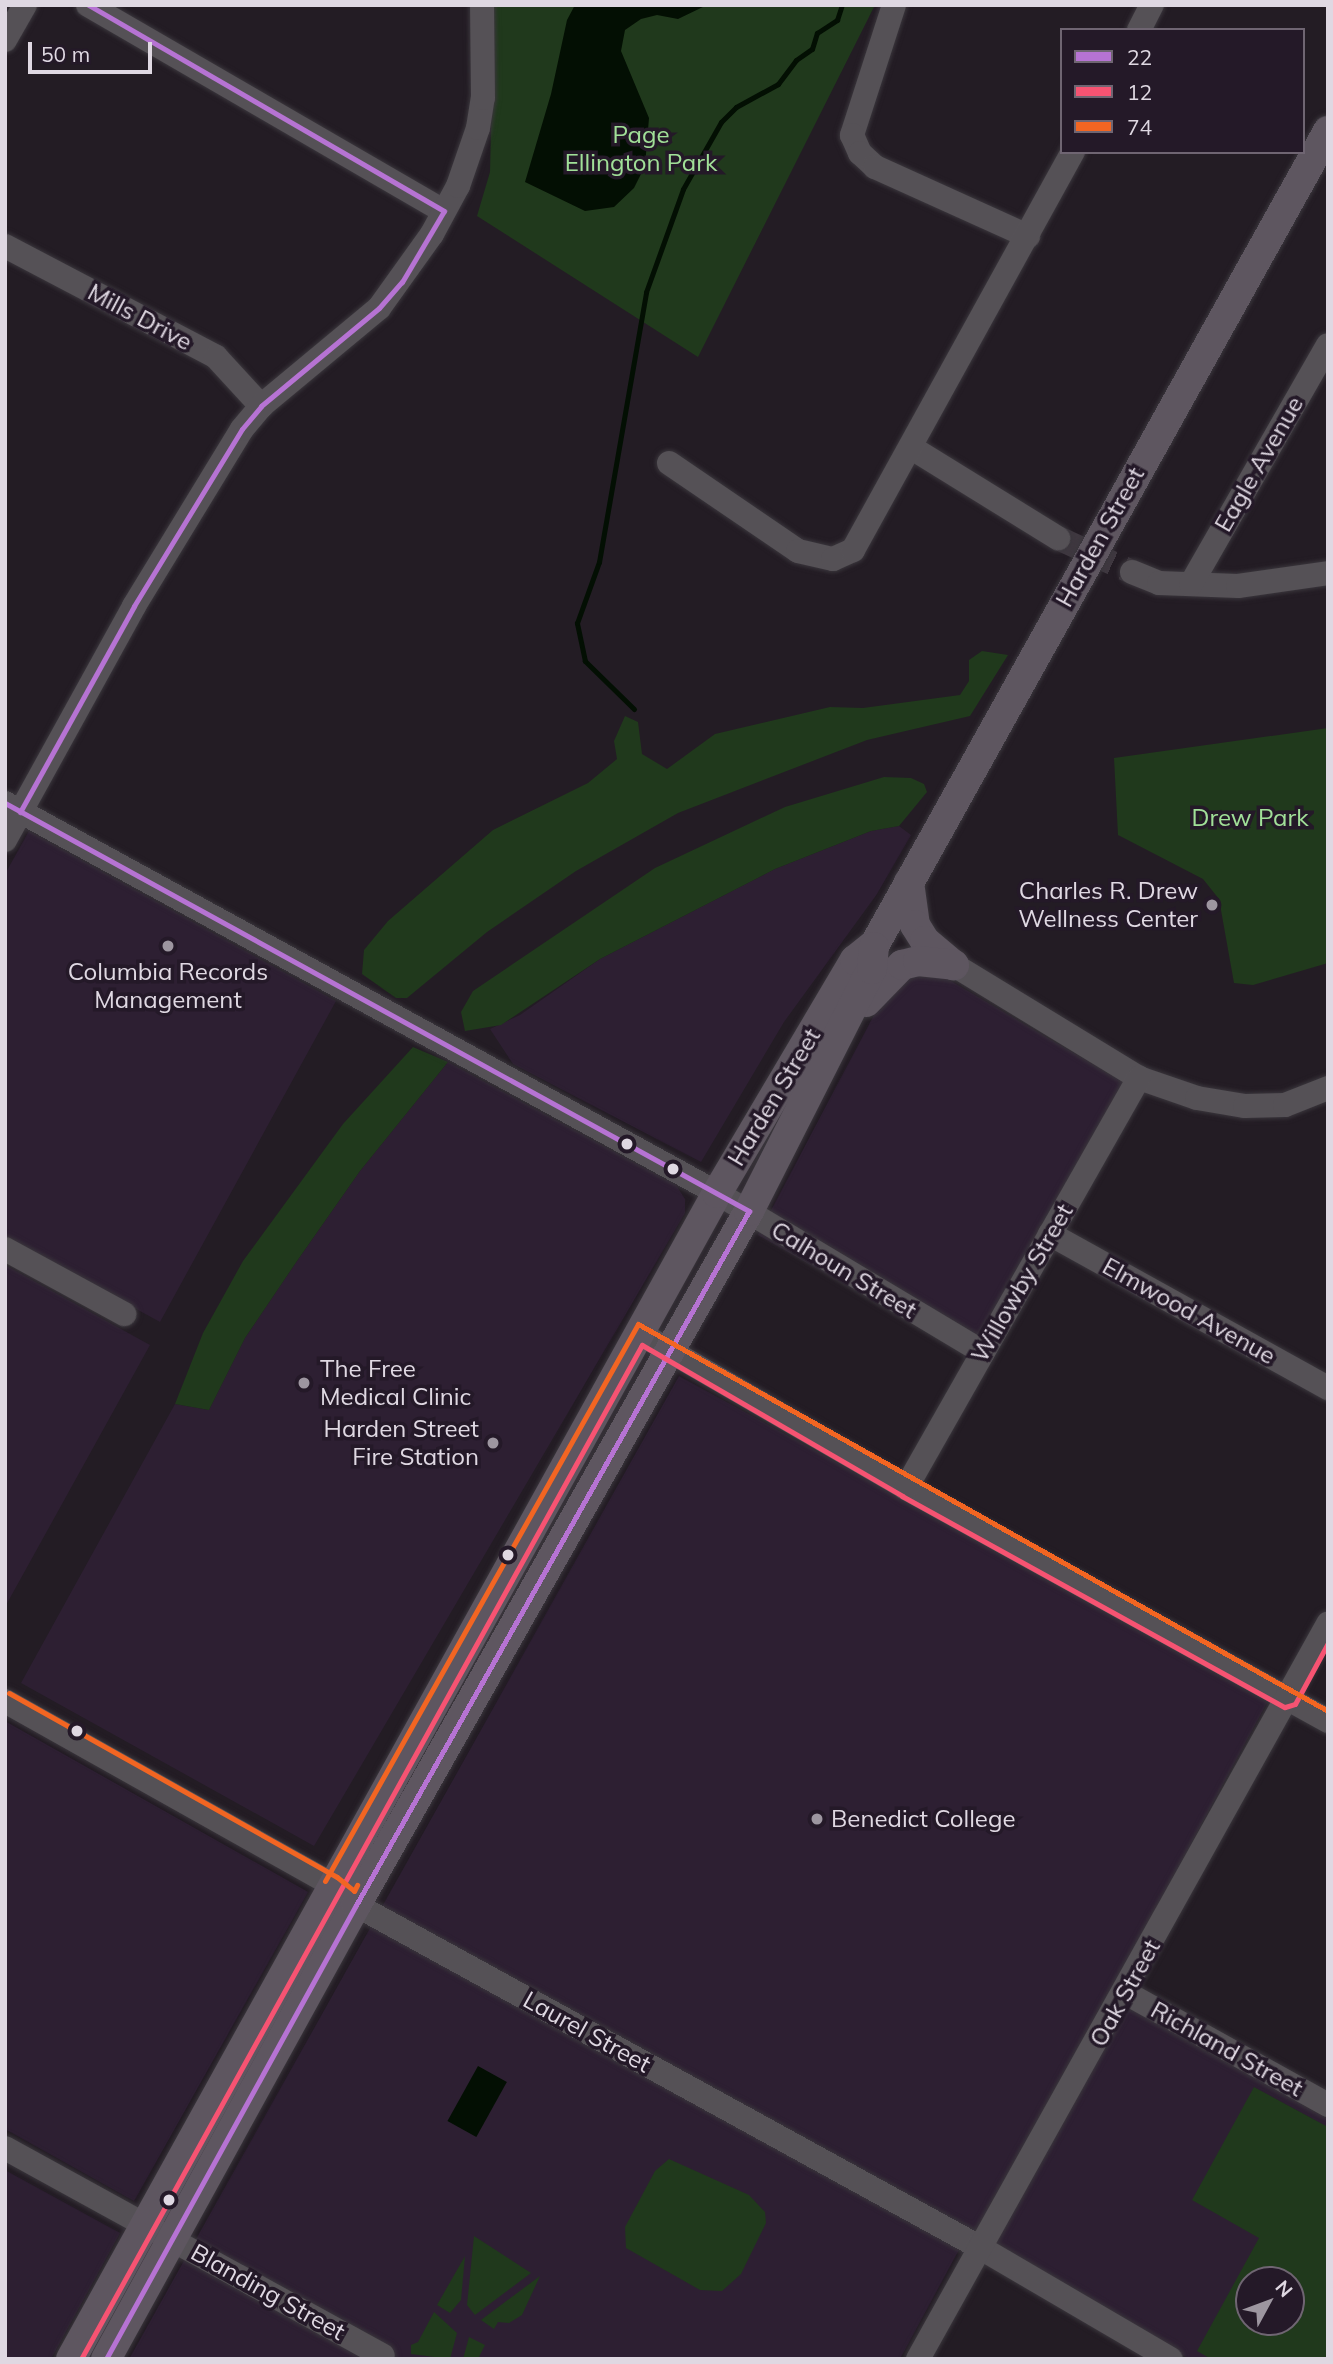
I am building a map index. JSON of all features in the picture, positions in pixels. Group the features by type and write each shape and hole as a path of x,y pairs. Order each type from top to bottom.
{"main road":[{"name":"Harden Street","path":"106,2359 356,1905 749,1211 872,969 875,944 1328,131"},
{"path":"909,882 915,926 925,941 954,965"},
{"name":"Harden Street","path":"71,2359 718,1193 855,960 875,944"},
{"path":"836,1041 896,969 918,961 954,965"}],"street":[{"path":"88,5 444,211"},
{"path":"5,840 13,808 242,429 261,406 379,308 402,282 444,211 458,186 478,128 483,88 482,5"},
{"path":"894,5 852,135 860,153 874,167 1028,236"},
{"path":"1140,28 1152,5"},
{"path":"669,463 798,551 833,559 853,550 912,448 1072,154"},
{"name":"Mills Drive","path":"5,246 216,357 261,406"},
{"name":"Eagle Avenue","path":"1191,584 1328,345"},
{"path":"912,448 1058,538"},
{"path":"1132,572 1159,583 1238,586 1328,573"},
{"name":"Calhoun Street","path":"13,808 718,1193 983,1352"},
{"path":"954,965 1139,1078 1197,1098 1245,1106 1285,1105 1328,1088"},
{"name":"Willowby Street","path":"905,1488 1139,1078"},
{"name":"Elmwood Avenue","path":"1050,1234 1328,1388"},
{"path":"5,1249 124,1314"},
{"path":"639,1333 905,1488 1328,1721"},
{"name":"Oak Street","path":"918,2359 979,2247 1126,1993 1328,1625"},
{"name":"Laurel Street","path":"5,1701 333,1885 356,1905 979,2247 1171,2359"},
{"name":"Richland Street","path":"1126,1993 1328,2105"},
{"name":"Blanding Street","path":"5,2148 383,2356"}],"shaded area":[{"path":"575,5 707,5 678,19 657,15 641,19 625,30 621,51 649,118 645,166 634,188 614,207 585,211 525,182 551,94 567,20"},
{"path":"899,826 911,835 877,894 784,1022 701,1162 513,1064 490,1029 520,1015 600,959 775,869 871,831"},
{"path":"29,831 336,1001 160,1322 5,1237 5,874"},
{"path":"927,967 1125,1083 968,1354 758,1235 894,977"},
{"path":"448,1062 676,1185 685,1199 685,1213 314,1846 21,1683 175,1404 209,1410 245,1338 297,1261 360,1171"},
{"path":"5,1265 150,1345 5,1607"},
{"name":"Benedict College","path":"679,1376 1269,1699 1109,1996 1328,2119 1328,2359 1190,2359 967,2235 900,2359 129,2359"},
{"path":"5,1721 308,1892 134,2201 5,2129"},
{"path":"478,2066 507,2082 476,2137 447,2121"},
{"path":"5,2170 120,2233 51,2359 5,2359"}],"green space":[{"name":"Page Ellington Park","path":"494,5 875,5 698,357 477,216 490,172"},
{"path":"982,651 1008,655 970,716 867,740 678,813 576,871 487,932 407,998 396,998 362,974 364,950 388,921 493,830 588,783 617,759 614,741 625,716 638,722 642,754 667,769 715,734 830,707 863,708 960,695 969,681 969,660"},
{"name":"Drew Park","path":"1328,728 1328,963 1253,985 1234,983 1219,899 1203,879 1118,835 1114,758"},
{"path":"884,777 911,778 924,784 927,792 899,826 871,831 775,869 600,959 501,1025 465,1031 461,1012 473,991 655,868 785,807"},
{"path":"413,1047 448,1062 360,1171 297,1261 245,1338 209,1410 175,1404 203,1333 243,1261 343,1124"},
{"path":"1254,2087 1328,2127 1328,2359 1211,2359 1197,2351 1235,2282 1235,2336 1305,2336 1305,2266 1244,2266 1259,2238 1192,2200"},
{"path":"669,2159 749,2195 765,2212 766,2223 741,2274 722,2291 700,2290 626,2248 625,2227 655,2171"},
{"path":"474,2236 531,2273 475,2315 467,2305"},
{"path":"465,2256 461,2300 450,2313 437,2305"},
{"path":"540,2276 522,2315 509,2323 498,2322 494,2329 481,2320"},
{"path":"434,2312 457,2333 450,2359 411,2354 411,2345 418,2342"},
{"path":"469,2337 485,2345 478,2359 463,2359"}],"waterway":[{"path":"634,709 585,661 577,623 599,562 646,292 683,189 721,122 736,107 778,84 796,60 812,49 817,33 837,20 842,5"}],"tunnel":[{"path":"1058,538 1132,572"}],"transit line":[{"name":"22","path":"20,812 134,606 242,429 261,406 379,308 402,282 444,211 88,5"},
{"name":"22","path":"5,803 749,1211 356,1905 106,2359"},
{"name":"74","path":"325,1881 638,1324 1328,1711"},
{"name":"12","path":"81,2359 642,1345 902,1496 1285,1707 1295,1704 1328,1643"},
{"name":"74","path":"9,1693 337,1877 354,1891 357,1885"}],"place":[{"name":"Charles R. Drew Wellness Center","path":"1212,905"},
{"name":"Columbia Records Management","path":"168,946"},
{"name":"The Free Medical Clinic","path":"304,1383"},
{"name":"Harden Street Fire Station","path":"493,1443"},
{"name":"Benedict College","path":"817,1819"}]}
